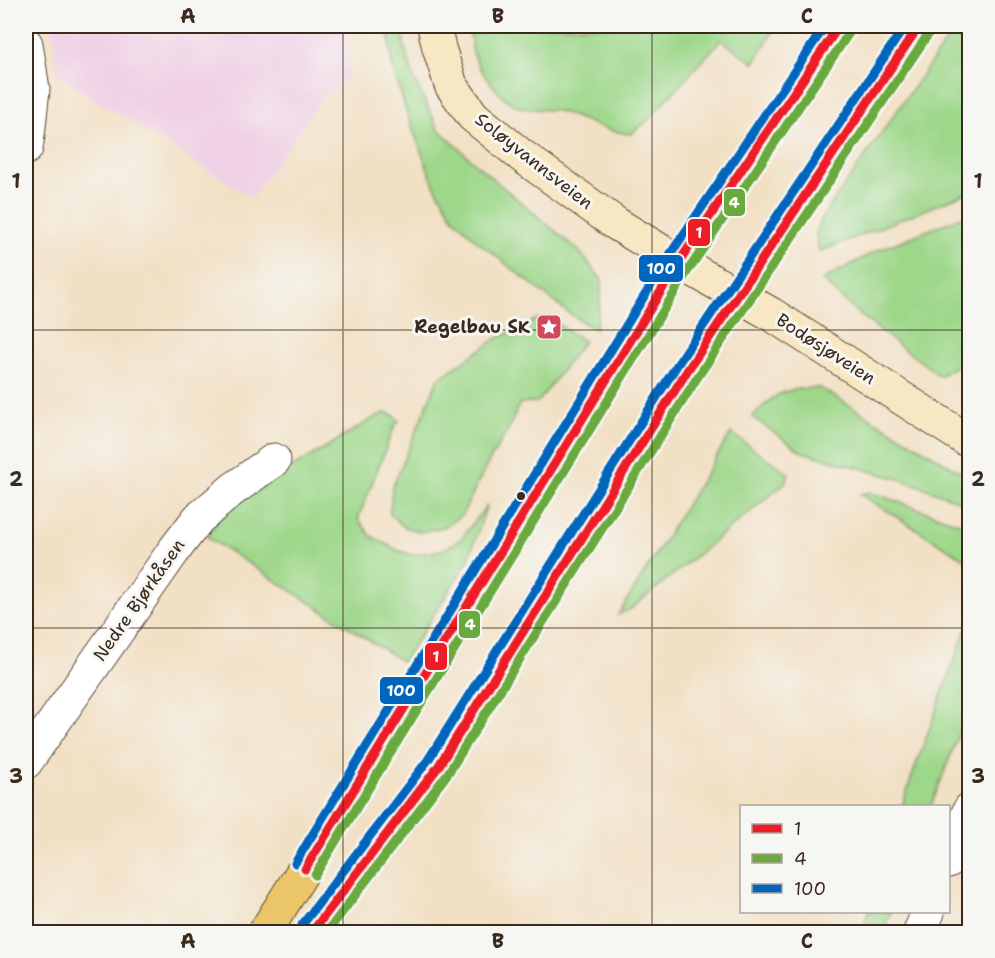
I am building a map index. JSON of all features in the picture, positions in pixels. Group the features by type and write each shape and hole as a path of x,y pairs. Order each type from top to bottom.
{"main road":[{"path":"265,933 679,262 839,26"},
{"path":"312,933 438,767 681,381 918,26"}],"street":[{"name":"Soløyvannsveien","path":"434,26 450,85 473,116 522,156 615,222 679,262"},
{"path":"26,44 33,89 26,148"},
{"name":"Bodøsjøveien","path":"679,262 784,322 969,442"},
{"name":"Nedre Bjørkåsen","path":"26,762 198,519 232,490 274,460"},
{"path":"950,856 969,809"},
{"path":"920,933 928,913"}],"shaded area":[{"path":"52,26 347,26 349,77 321,99 252,198 57,75"}],"green space":[{"path":"388,26 405,26 404,45 414,79 439,130 579,251 602,280 595,330 566,311 477,241 453,217 434,185 408,117 392,65"},
{"path":"469,26 776,26 754,63 721,40 648,120 631,134 604,128 561,112 525,108 513,104 499,92 480,68 473,53"},
{"path":"960,26 969,26 969,192 819,252 816,234 823,216 944,44"},
{"path":"969,214 969,361 940,376 864,318 822,280 878,250"},
{"path":"537,319 556,324 584,341 538,402 520,403 462,515 444,527 421,532 404,527 390,514 392,488 438,379 496,339"},
{"path":"820,388 969,477 969,505 906,481 802,452 752,417 775,396 782,393 790,390"},
{"path":"385,413 393,415 399,421 395,425 358,519 371,536 412,555 443,550 461,539 487,505 468,561 403,662 207,537 222,514 282,474"},
{"path":"731,433 789,474 785,483 632,608 618,615"},
{"path":"870,492 964,525 969,531 969,562 860,494"},
{"path":"969,621 969,707 931,805 902,805"},
{"path":"868,913 891,913 883,932 862,932"}],"transit line":[{"name":"100","path":"295,863 669,256 825,26"},
{"name":"1","path":"305,869 679,262 839,26"},
{"name":"100","path":"302,925 428,760 677,365 905,26"},
{"name":"1","path":"312,932 438,767 687,371 919,26"},
{"name":"4","path":"315,875 689,269 849,33"},
{"name":"4","path":"327,932 448,773 697,378 929,33"}],"place":[{"name":"Regelbau SK","path":"549,327"}]}
